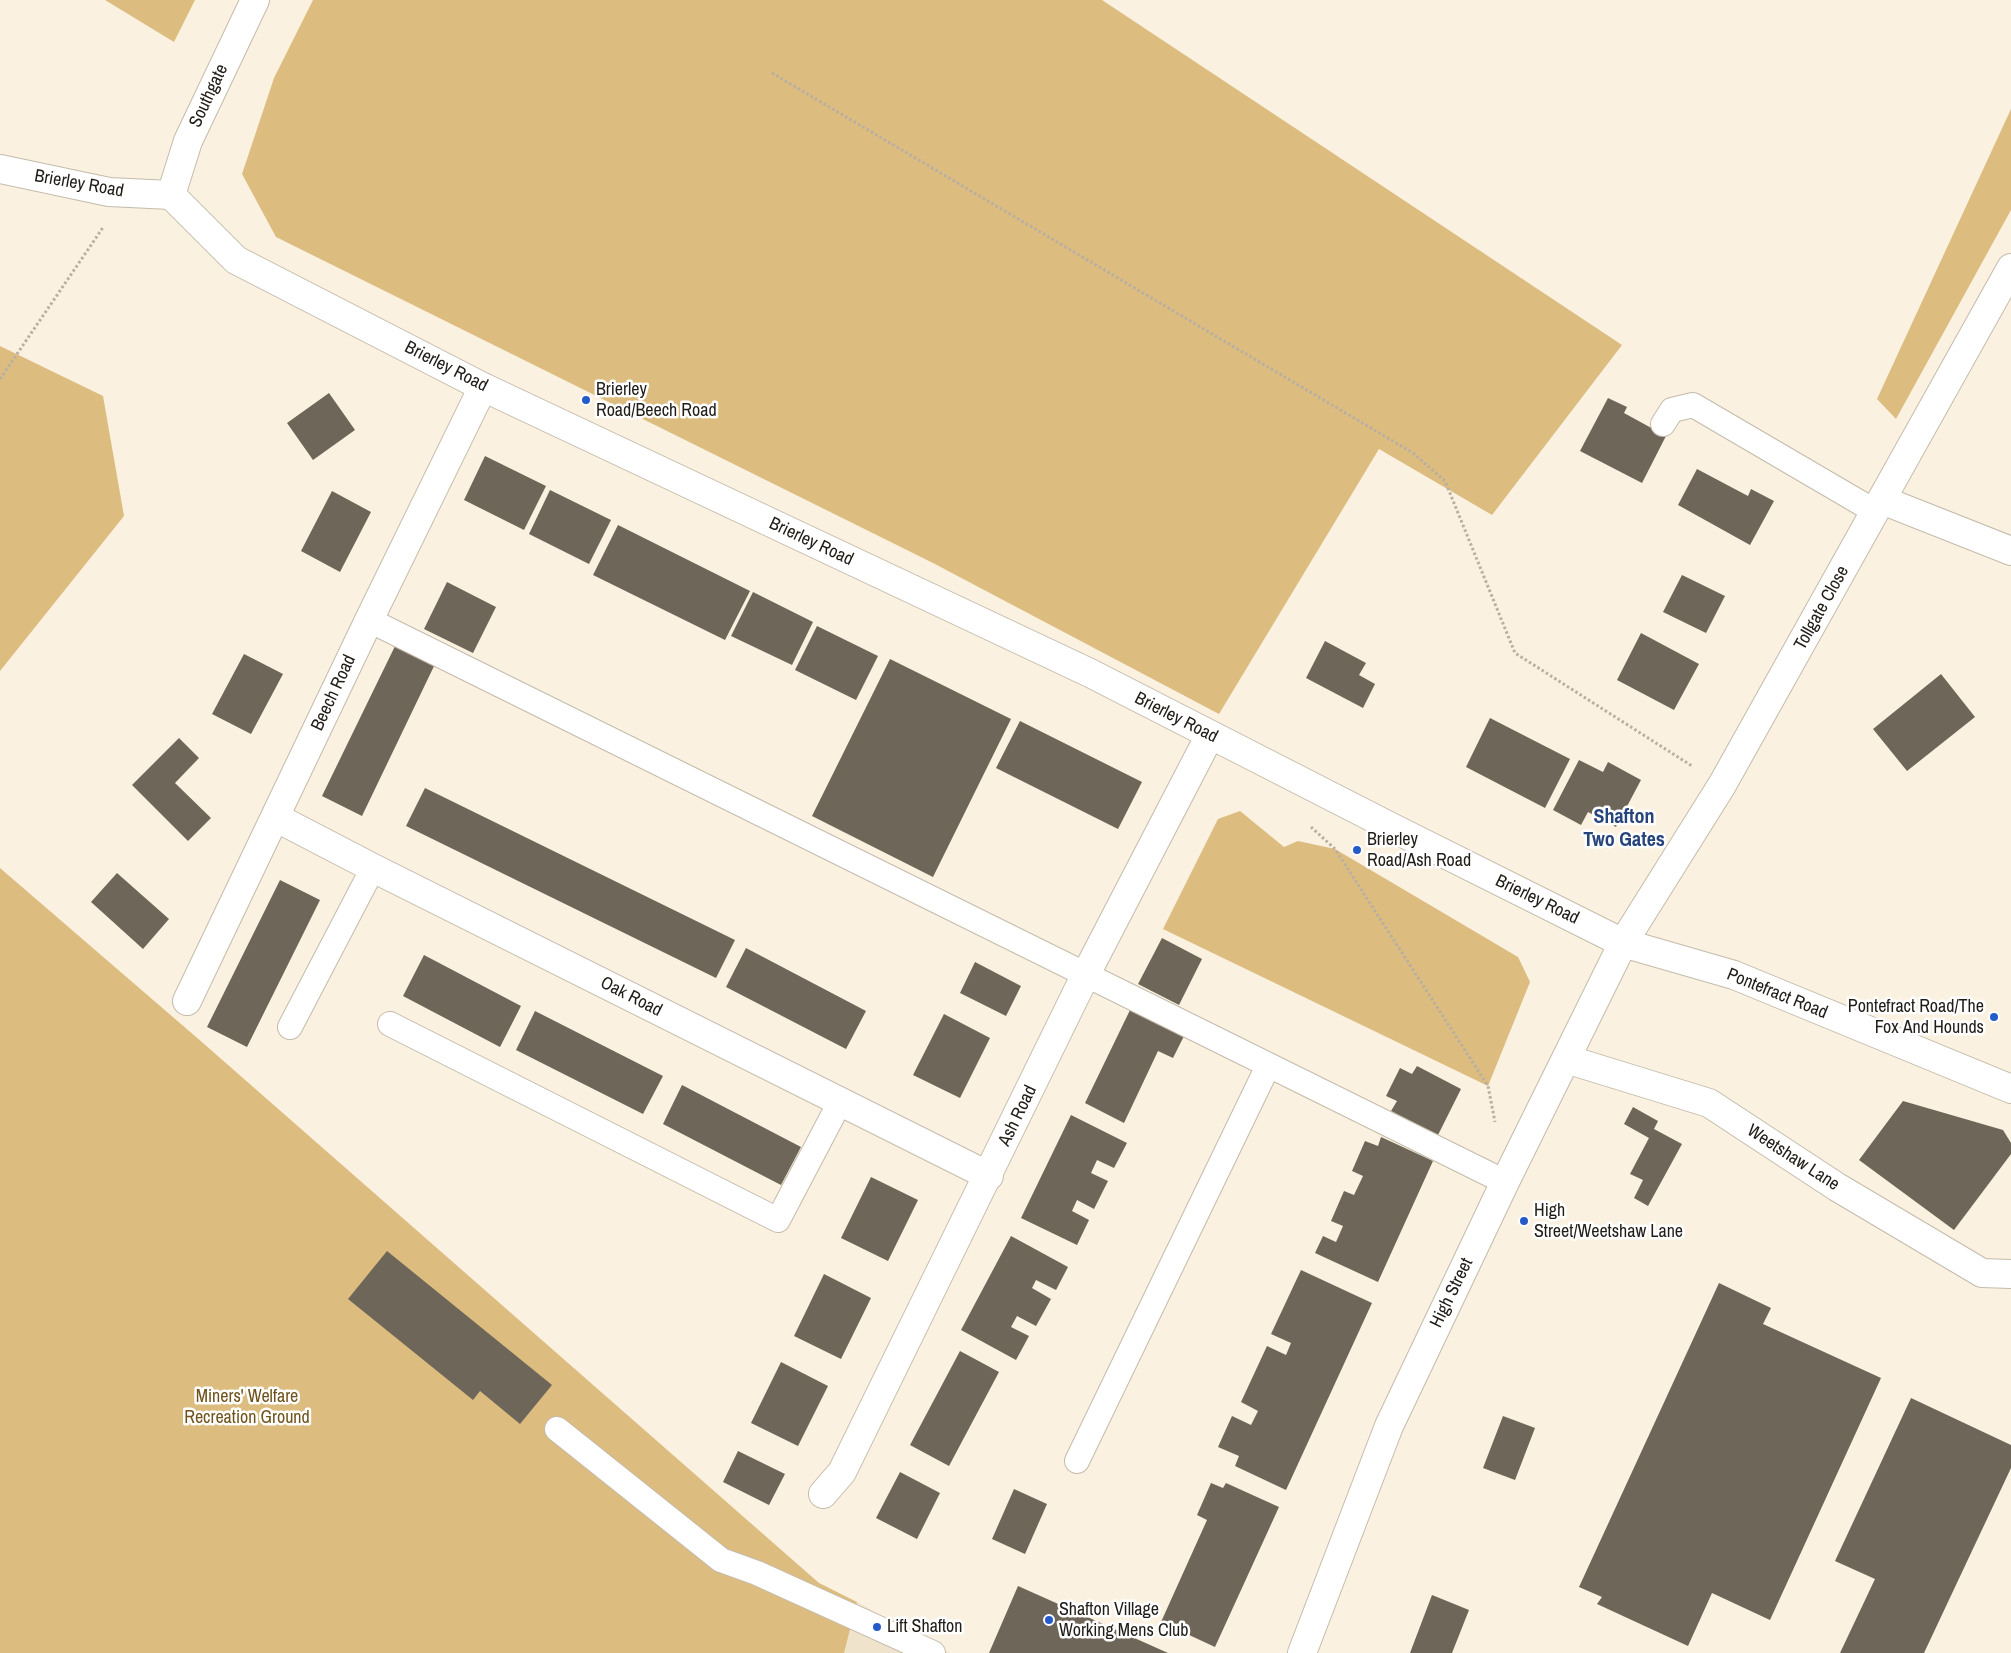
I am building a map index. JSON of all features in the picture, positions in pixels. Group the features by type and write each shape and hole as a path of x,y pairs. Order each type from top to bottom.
{"street":[{"name":"Southgate","path":"171,195 188,141 255,0"},
{"name":"Brierley Road","path":"0,169 109,192 171,195 236,260 483,387 1090,673 1210,736 1623,943"},
{"name":"Tollgate Close","path":"1623,943 1722,785 2011,268"},
{"name":"Beech Road","path":"186,1001 483,387"},
{"path":"1879,506 2011,550"},
{"name":"Ash Road","path":"823,1494 842,1472 989,1176 1086,974 1210,736"},
{"name":"Oak Road","path":"275,817 373,868 989,1176"},
{"name":"High Street","path":"1302,1653 1389,1426 1505,1182 1623,943"},
{"name":"Pontefract Road","path":"1623,943 1734,975 2011,1089"},
{"name":"Weetshaw Lane","path":"1566,1059 1709,1103 1837,1187 1982,1273 2011,1274"}],"lane":[{"path":"1663,424 1672,410 1692,404 1879,506"},
{"path":"369,620 1505,1182"},
{"path":"290,1027 373,868"},
{"path":"390,1024 778,1220 840,1102"},
{"path":"1077,1461 1268,1066"},
{"path":"557,1429 721,1560 757,1573 933,1653"}],"path":[{"path":"772,73 1413,453 1445,481 1514,653 1722,785"},
{"path":"0,379 126,193"},
{"path":"1306,822 1335,849 1488,1086 1495,1124"}],"shaded area":[{"name":"Lift Shafton","path":"857,1602 950,1653 844,1653"}],"green space":[{"path":"105,0 195,0 174,42"},
{"path":"313,0 1102,0 1622,345 1492,515 1379,449 1219,714 933,563 276,237 242,174 274,78"},
{"path":"2011,109 2011,210 1896,419 1877,399"},
{"path":"0,346 103,396 124,516 0,671"},
{"path":"1240,811 1284,847 1298,841 1335,849 1518,957 1530,982 1488,1086 1163,929 1218,819"},
{"name":"Miners' Welfare Recreation Ground","path":"0,868 203,1043 819,1583 857,1602 844,1653 0,1653"}],"building":[{"path":"329,393 355,430 313,460 287,423"},
{"path":"1608,398 1627,407 1624,413 1666,436 1642,483 1580,451"},
{"path":"485,456 546,486 524,530 464,500"},
{"path":"1697,469 1748,496 1751,489 1774,501 1750,545 1678,505"},
{"path":"550,490 611,520 589,564 529,534"},
{"path":"332,491 371,512 340,572 301,551"},
{"path":"618,525 750,591 725,640 593,575"},
{"path":"1682,575 1725,596 1706,633 1663,612"},
{"path":"447,582 496,607 473,653 424,629"},
{"path":"753,592 813,622 792,665 731,636"},
{"path":"817,626 878,656 856,700 795,670"},
{"path":"1641,633 1699,664 1674,710 1617,680"},
{"path":"1325,641 1366,663 1359,675 1375,684 1363,708 1306,678"},
{"path":"397,642 436,662 362,816 322,796"},
{"path":"244,654 283,674 251,734 212,714"},
{"path":"890,659 1011,719 933,877 812,816"},
{"path":"1941,674 1975,717 1907,771 1873,729"},
{"path":"1490,718 1570,759 1545,808 1466,767"},
{"path":"1020,721 1142,782 1118,829 996,768"},
{"path":"179,738 199,758 175,783 211,818 188,841 132,785"},
{"path":"1579,760 1603,772 1608,762 1641,780 1616,827 1588,812 1581,825 1553,810"},
{"path":"425,788 735,940 716,978 406,826"},
{"path":"117,873 169,919 143,949 91,902"},
{"path":"280,880 320,900 247,1047 207,1027"},
{"path":"1162,938 1202,959 1179,1005 1138,984"},
{"path":"746,948 866,1011 846,1049 726,987"},
{"path":"424,955 521,1006 500,1047 403,996"},
{"path":"975,962 1021,986 1006,1016 960,993"},
{"path":"1131,1008 1185,1034 1173,1058 1158,1051 1124,1123 1085,1103"},
{"path":"535,1011 663,1076 643,1114 516,1050"},
{"path":"944,1014 990,1038 960,1098 913,1075"},
{"path":"1417,1066 1461,1089 1438,1135 1391,1111 1397,1101 1386,1096 1400,1068 1412,1074"},
{"path":"682,1085 801,1147 781,1185 663,1124"},
{"path":"1903,1101 2003,1130 2011,1143 2011,1154 1954,1230 1859,1160"},
{"path":"1633,1107 1658,1121 1654,1129 1682,1144 1648,1206 1634,1198 1643,1180 1630,1174 1649,1138 1624,1124"},
{"path":"1071,1115 1127,1143 1114,1168 1097,1160 1091,1173 1108,1181 1094,1209 1077,1200 1072,1211 1089,1220 1077,1245 1021,1218"},
{"path":"1381,1137 1433,1161 1378,1282 1315,1253 1323,1236 1336,1242 1343,1226 1331,1221 1344,1191 1354,1195 1363,1176 1352,1171 1365,1141 1378,1146"},
{"path":"871,1177 918,1200 888,1261 841,1238"},
{"path":"1011,1236 1068,1267 1056,1290 1036,1280 1032,1288 1051,1299 1036,1326 1017,1316 1011,1327 1029,1336 1016,1360 961,1330"},
{"path":"387,1251 552,1385 520,1424 480,1391 473,1400 348,1299"},
{"path":"1301,1270 1372,1303 1286,1490 1235,1466 1239,1456 1218,1447 1232,1416 1251,1425 1258,1411 1241,1402 1267,1346 1286,1355 1291,1343 1271,1334"},
{"path":"824,1274 871,1298 841,1359 794,1336"},
{"path":"1719,1283 1771,1308 1763,1324 1881,1378 1770,1620 1712,1593 1688,1646 1597,1604 1602,1597 1579,1587"},
{"path":"960,1351 999,1372 949,1466 910,1445"},
{"path":"781,1362 828,1386 798,1446 751,1423"},
{"path":"1911,1398 2011,1445 2011,1468 1924,1653 1840,1653 1875,1579 1835,1561"},
{"path":"1503,1416 1535,1428 1515,1480 1483,1468"},
{"path":"738,1451 785,1474 769,1505 723,1482"},
{"path":"900,1472 940,1493 917,1539 876,1518"},
{"path":"1211,1483 1223,1488 1226,1483 1279,1507 1215,1647 1161,1622 1207,1520 1197,1515"},
{"path":"1014,1489 1047,1504 1025,1554 992,1539"},
{"name":"Shafton Village Working Mens Club","path":"1018,1586 1168,1653 989,1653"},
{"path":"1432,1595 1469,1610 1452,1653 1410,1653"}],"place":[{"name":"Brierley Road/Beech Road","path":"586,400"},
{"name":"Brierley Road/Ash Road","path":"1357,850"},
{"name":"Pontefract Road/The Fox And Hounds","path":"1994,1017"},
{"name":"High Street/Weetshaw Lane","path":"1524,1221"},
{"name":"Shafton Village Working Mens Club","path":"1049,1620"},
{"name":"Lift Shafton","path":"877,1627"}],"district":[{"name":"Shafton Two Gates","path":"1624,830"}]}
